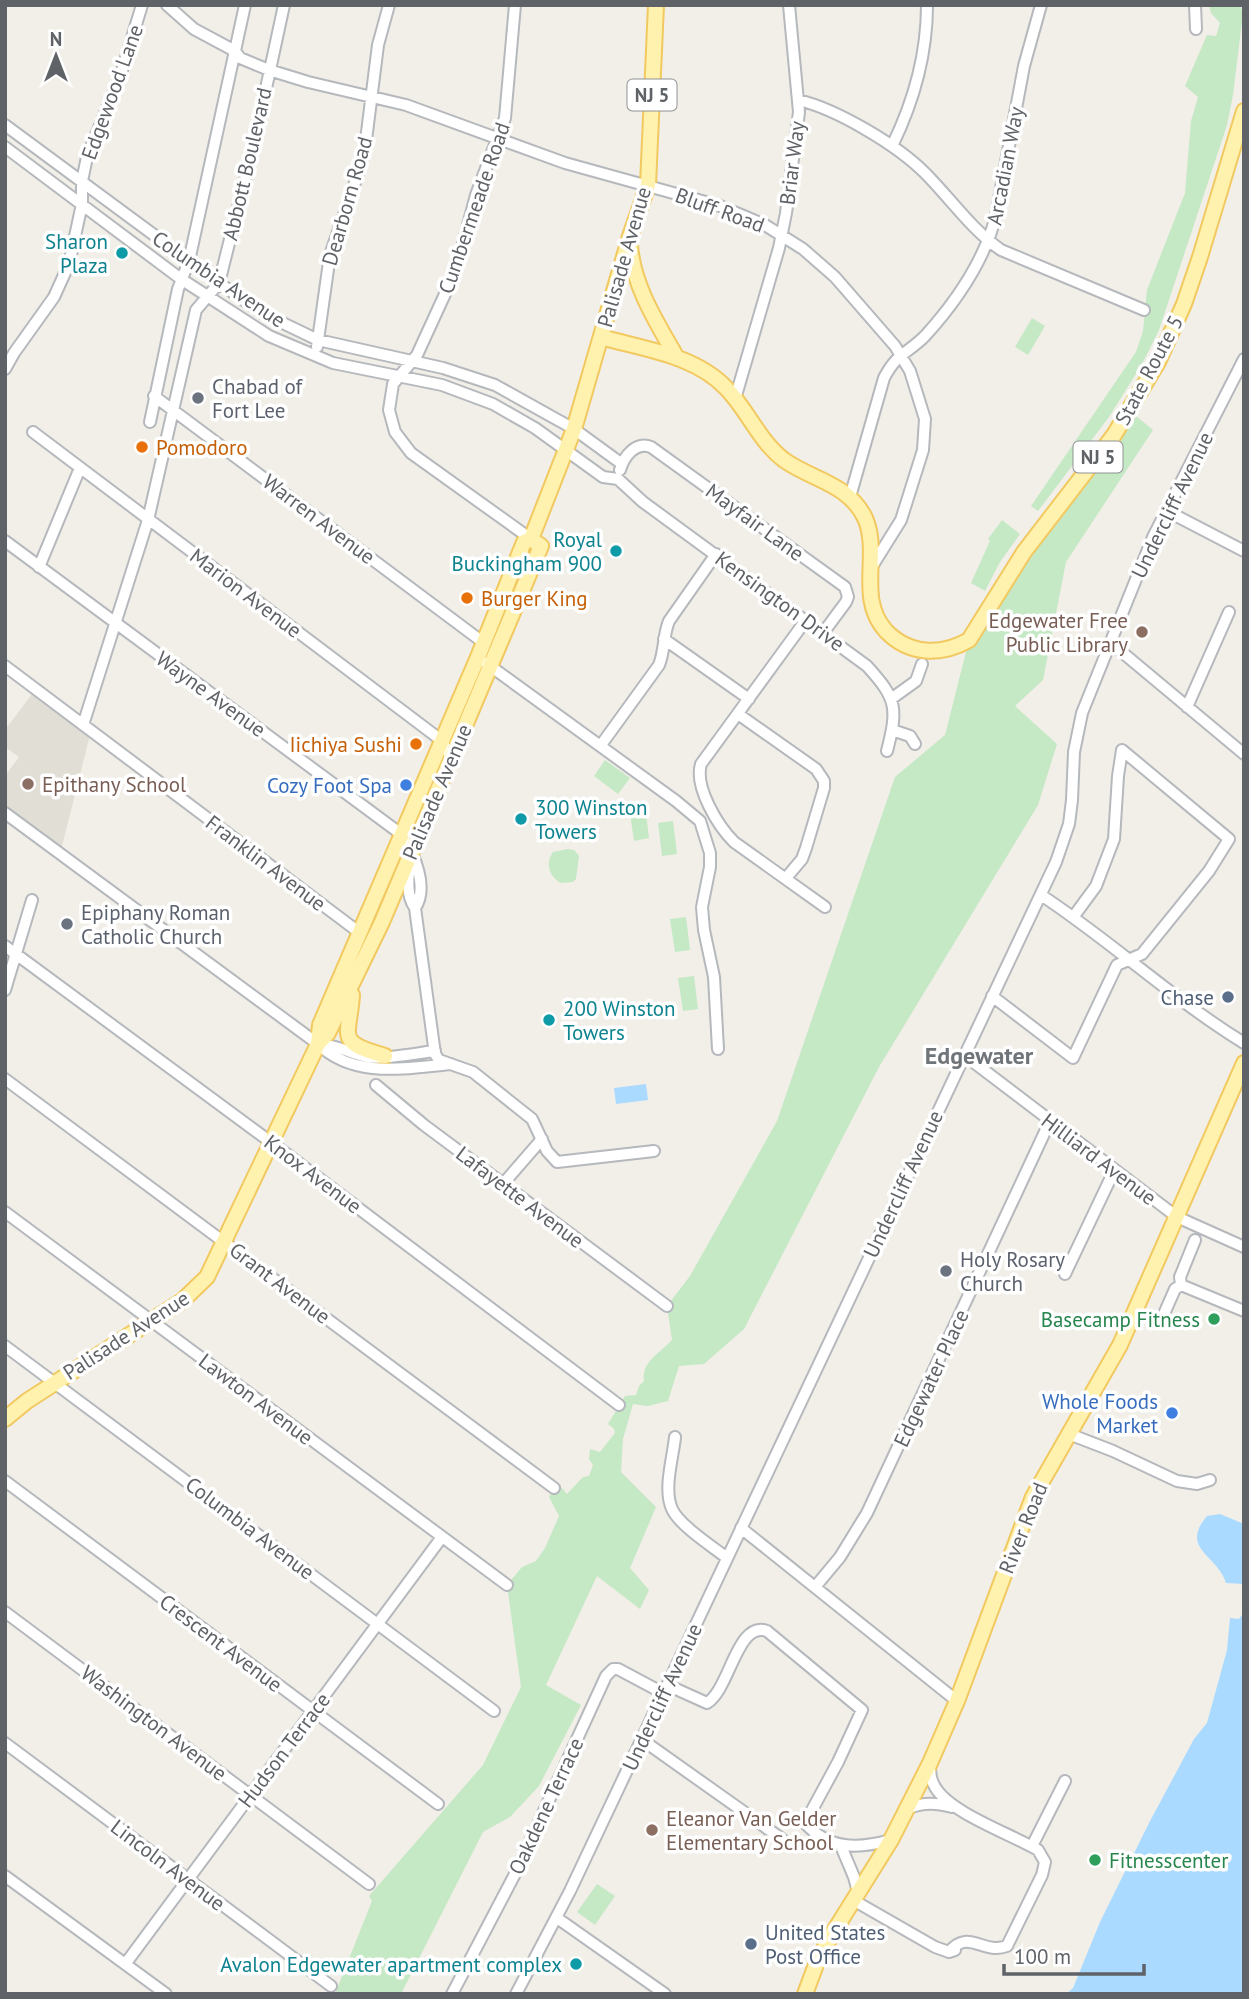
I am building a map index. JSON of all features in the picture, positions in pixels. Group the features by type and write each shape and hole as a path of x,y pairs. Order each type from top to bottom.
{"main road":[{"name":"Palisade Avenue","path":"531,539 574,429 629,236 648,186 656,5"},
{"name":"State Route 5","path":"601,337 677,358 706,371 735,399 781,458 834,484 850,497 869,530 873,609 885,629 907,646 930,652 943,651 969,640 1024,552 1114,435 1158,362 1184,304 1244,111"},
{"name":"NJ 5","path":"629,236 634,271 652,315 677,358"},
{"name":"Palisade Avenue","path":"5,1419 55,1382 152,1321 196,1289 206,1277 318,1044 328,1032 354,982 412,851 452,759 484,662 484,643 524,541 531,539"},
{"name":"Palisade Avenue","path":"318,1044 320,1025 441,740 484,662 541,546 531,539"},
{"path":"360,933 364,943 353,965 354,982 347,1027 349,1041 359,1049 384,1056"},
{"name":"River Road","path":"805,1994 817,1962 909,1808 957,1701 1033,1497 1120,1345 1244,1063"}],"street":[{"name":"Edgewood Lane","path":"5,369 63,281 75,242 82,204 82,181 90,146 123,68 142,5"},
{"name":"Bluff Road","path":"167,5 194,29 235,51 240,58 270,70 435,114 565,163 720,206 782,235 803,249 835,277 900,354 917,388 925,419 923,450 901,520 869,570"},
{"name":"Abbott Boulevard","path":"150,422 181,279 189,261 245,5"},
{"name":"Abbott Boulevard","path":"83,726 148,520 196,310 219,283 254,144 284,5"},
{"name":"Dearborn Road","path":"315,356 330,255 365,148 378,45 389,5"},
{"name":"Cumbermeade Road","path":"515,5 508,104 475,195 456,270 429,330 411,362 393,384 389,410 395,432 403,444 454,485 531,539"},
{"name":"Briar Way","path":"735,399 782,235 797,127 798,100 789,5"},
{"path":"892,145 906,117 922,67 927,5"},
{"name":"Arcadian Way","path":"850,497 884,378 900,354 915,345 964,288 989,242 1024,65 1041,5"},
{"path":"1195,5 1196,29"},
{"path":"798,100 816,104 892,145 925,173 989,242 1007,254 1144,310"},
{"name":"Columbia Avenue","path":"5,125 264,314 318,340 443,368 495,385 574,429"},
{"name":"Columbia Avenue","path":"5,147 181,279 269,336 333,363 442,385 493,404 565,450"},
{"name":"Undercliff Avenue","path":"516,1994 557,1918 1056,862 1069,824 1074,752 1082,713 1144,557 1244,359"},
{"name":"Warren Avenue","path":"154,396 484,643"},
{"path":"574,429 622,464 618,479"},
{"name":"Marion Avenue","path":"33,432 441,740 452,759"},
{"name":"Mayfair Lane","path":"622,464 635,447 651,447 845,587 848,592 846,602 823,633"},
{"name":"Kensington Drive","path":"565,450 603,477 618,479 643,502 867,666 885,685 891,699"},
{"path":"39,567 80,468"},
{"path":"1167,511 1244,551"},
{"name":"Wayne Avenue","path":"5,541 401,834 412,851"},
{"path":"601,746 659,665 669,621 716,554"},
{"path":"1187,707 1228,612"},
{"path":"806,620 701,764 699,772 704,792 721,829 734,842 825,907"},
{"path":"664,639 749,699"},
{"path":"1111,643 1244,754"},
{"path":"484,662 700,821 710,853 702,907 714,977 718,1049"},
{"path":"887,751 894,710 891,699 915,681 922,664"},
{"name":"Franklin Avenue","path":"5,666 360,933"},
{"path":"738,713 816,769 824,781 802,859 786,878"},
{"path":"892,730 910,736 915,744"},
{"path":"992,996 1073,1058 1117,965 1142,954 1209,871 1229,839 1122,750 1114,839 1096,886 1074,916"},
{"path":"5,813 318,1044 329,1055 372,1069 451,1063"},
{"path":"412,851 408,879 411,901 415,908 435,1051 439,1060 473,1072 532,1119 552,1159 557,1162 654,1151"},
{"path":"1041,895 1074,916 1206,1020 1244,1043"},
{"path":"5,990 32,900"},
{"name":"Knox Avenue","path":"5,946 619,1405"},
{"path":"318,1044 334,1045 365,1057 435,1051"},
{"name":"Hilliard Avenue","path":"964,1055 1177,1217 1244,1247"},
{"name":"Grant Avenue","path":"5,1079 554,1488"},
{"name":"Lafayette Avenue","path":"376,1085 424,1125 667,1306"},
{"name":"Edgewater Place","path":"815,1587 840,1557 867,1513 1050,1121"},
{"path":"503,1184 542,1139"},
{"path":"1065,1274 1114,1171"},
{"name":"Lawton Avenue","path":"5,1212 507,1585"},
{"path":"1181,1285 1180,1277 1195,1240"},
{"path":"1181,1285 1244,1311"},
{"path":"1160,1324 1175,1289 1181,1285"},
{"name":"Columbia Avenue","path":"5,1346 494,1711"},
{"path":"1069,1434 1177,1481 1198,1484 1210,1480"},
{"path":"675,1437 669,1486 673,1510 727,1558"},
{"name":"Crescent Avenue","path":"5,1481 438,1804"},
{"path":"741,1528 957,1701"},
{"name":"Hudson Terrace","path":"125,1963 442,1537"},
{"name":"Washington Avenue","path":"5,1612 369,1884"},
{"path":"665,1689 702,1702 712,1701 747,1634 752,1630 763,1629 860,1707 861,1716 805,1823 820,1837 841,1846 865,1846 891,1840"},
{"name":"Oakdene Terrace","path":"452,1994 516,1871 606,1676 613,1669 618,1669 665,1689"},
{"path":"641,1739 782,1839"},
{"name":"Lincoln Avenue","path":"5,1743 331,1986"},
{"path":"930,1763 930,1776 936,1789 958,1809"},
{"path":"1032,1846 1065,1781"},
{"path":"841,1846 854,1877 855,1896 935,1947 948,1952 956,1950 964,1941 995,1949 1007,1946 1045,1869 1043,1856 1032,1846 958,1809 932,1803 909,1808"},
{"path":"5,1877 166,1994"},
{"path":"557,1918 665,1994"},
{"path":"145,1994 153,1984"}],"shaded area":[{"path":"35,690 91,731 60,854 5,813 5,776 19,757 5,747 5,730"}],"green space":[{"path":"1209,5 1240,5 1243,13 1233,95 1227,125 1159,330 1142,364 1109,417 1038,511 1031,506 1136,352 1143,331 1147,290 1185,193 1191,121 1198,97 1185,86 1207,35 1216,36 1220,23 1211,13"},
{"path":"1032,318 1045,326 1028,355 1015,347"},
{"path":"1130,411 1153,430 1066,562 1043,680 1015,706 1057,744 1038,805 879,1067 744,1329 704,1364 679,1366 668,1401 648,1406 633,1404 623,1439 621,1472 656,1507 630,1568 649,1590 640,1609 597,1576 546,1685 581,1705 539,1786 510,1817 483,1832 401,1994 335,1994 372,1901 369,1896 483,1765 521,1687 507,1585 522,1567 536,1561 545,1548 559,1516 549,1497 554,1488 559,1485 567,1494 583,1477 589,1476 593,1465 589,1459 590,1449 600,1452 615,1433 608,1424 625,1396 636,1395 644,1381 648,1363 672,1340 667,1306 690,1276 777,1121 895,777 945,735 969,640"},
{"path":"1002,520 1020,534 1000,562 985,591 971,583 990,541 988,539"},
{"path":"605,760 630,778 618,794 594,776"},
{"path":"645,805 649,838 634,841 629,807"},
{"path":"673,821 677,854 662,856 658,823"},
{"path":"574,850 579,856 576,879 573,882 561,883 551,873 549,861 553,852"},
{"path":"686,917 690,950 675,952 670,919"},
{"path":"694,976 698,1009 683,1011 678,978"},
{"path":"597,1884 615,1896 595,1925 577,1912"}],"water":[{"path":"646,1084 648,1100 616,1104 614,1088"},
{"path":"1220,1514 1244,1524 1244,1584 1226,1583 1222,1573 1199,1544 1199,1527 1207,1516"},
{"path":"1244,1612 1244,1994 1066,1994 1073,1988 1100,1922 1149,1823 1194,1739 1207,1723 1227,1650 1230,1618 1239,1619"}],"place":[{"name":"Sharon Plaza","path":"122,253"},
{"name":"Chabad of Fort Lee","path":"198,398"},
{"name":"Pomodoro","path":"142,447"},
{"name":"Royal Buckingham 900","path":"616,551"},
{"name":"Burger King","path":"467,598"},
{"name":"Edgewater Free Public Library","path":"1142,632"},
{"name":"Iichiya Sushi","path":"416,744"},
{"name":"Epithany School","path":"28,784"},
{"name":"Cozy Foot Spa","path":"406,785"},
{"name":"300 Winston Towers","path":"521,819"},
{"name":"Epiphany Roman Catholic Church","path":"67,924"},
{"name":"Chase","path":"1228,997"},
{"name":"200 Winston Towers","path":"549,1020"},
{"name":"Holy Rosary Church","path":"946,1271"},
{"name":"Basecamp Fitness","path":"1214,1319"},
{"name":"Whole Foods Market","path":"1172,1413"},
{"name":"Eleanor Van Gelder Elementary School","path":"652,1830"},
{"name":"Fitnesscenter","path":"1095,1860"},
{"name":"United States Post Office","path":"751,1944"},
{"name":"Avalon Edgewater apartment complex","path":"576,1964"}],"district":[{"name":"Edgewater","path":"979,1055"}]}
